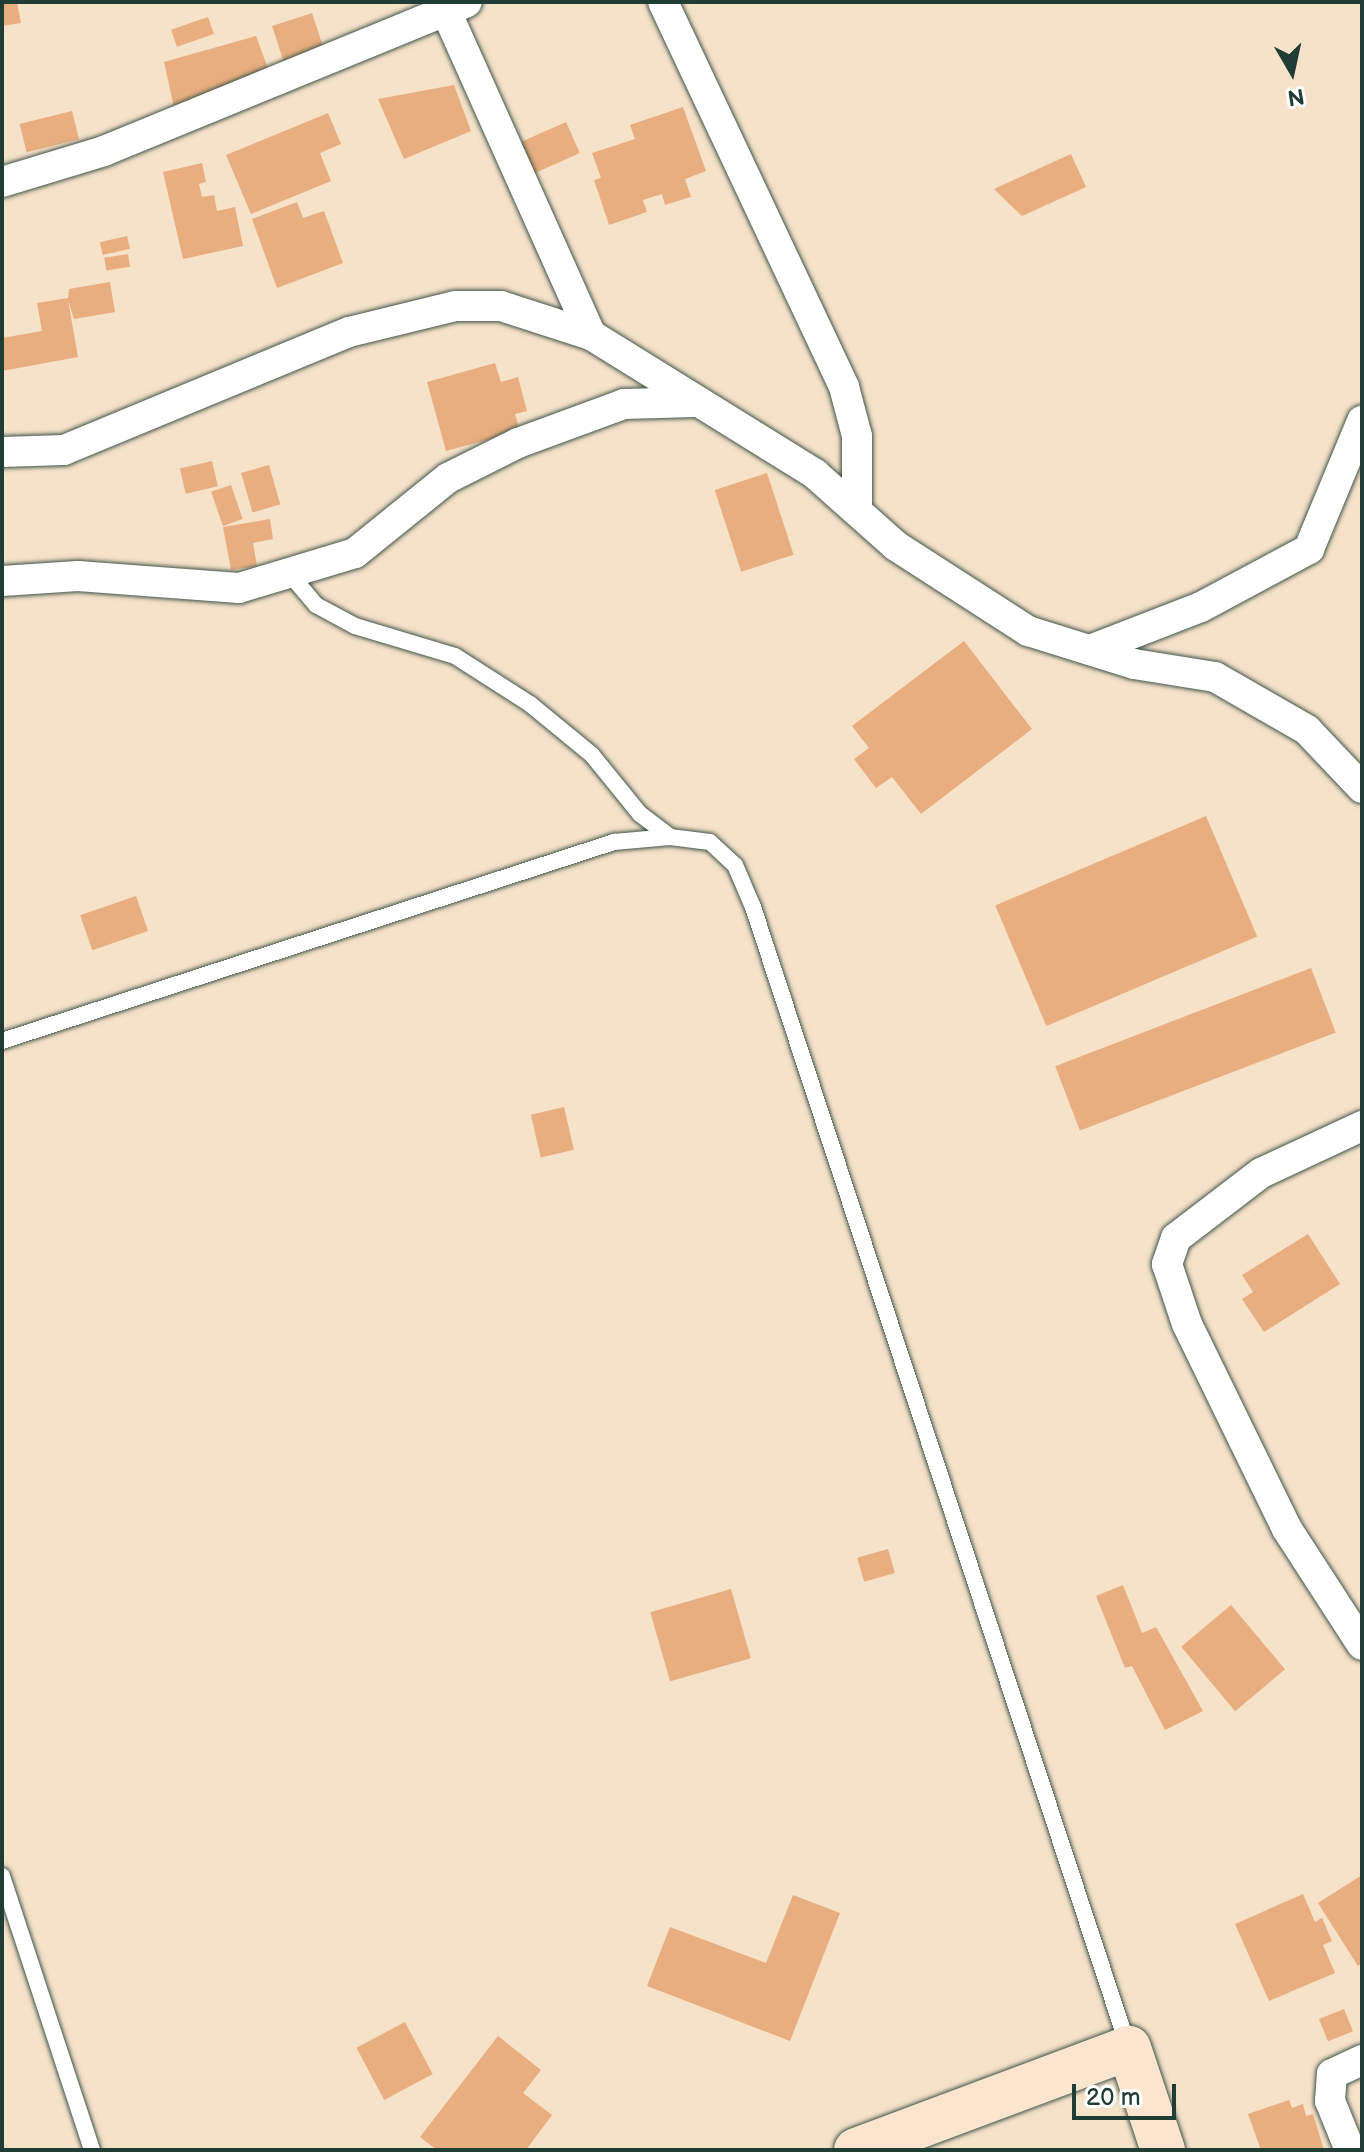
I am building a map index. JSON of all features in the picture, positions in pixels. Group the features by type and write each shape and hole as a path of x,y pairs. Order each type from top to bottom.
{"street":[{"path":"663,2 844,387 857,436 857,511"},
{"path":"2,182 104,151 457,7 591,335"},
{"path":"2,452 64,450 349,332 456,306 501,306 591,335 815,474 896,546 1015,623 1134,664 1215,677 1307,730 1362,788"},
{"path":"3,579 78,576 239,588 355,553 448,478 518,443 624,404 695,402"},
{"path":"1090,650 1201,607 1309,549 1362,421"},
{"path":"1362,1126 1261,1173 1176,1238 1167,1264 1187,1324 1287,1529 1362,1645"},
{"path":"856,2150 1129,2048 1163,2150"},
{"path":"1350,2150 1330,2101 1332,2074 1362,2060"}],"lane":[{"path":"289,573 329,612 355,626 455,656 530,704 592,755 640,814 670,837"},
{"path":"2,1041 614,842 670,837 710,842 735,865 753,907 1129,2048"},
{"path":"2,1876 92,2150"}],"building":[{"path":"2,2 17,2 21,23 2,26"},
{"path":"312,13 324,51 284,64 272,26"},
{"path":"208,17 214,34 177,47 171,30"},
{"path":"256,36 271,77 177,121 164,62"},
{"path":"454,85 471,131 404,159 378,99"},
{"path":"683,107 706,171 685,179 691,197 665,205 662,194 643,200 647,212 609,225 594,180 601,178 592,153 635,139 630,125"},
{"path":"72,111 79,139 27,152 20,124"},
{"path":"328,113 341,144 320,153 331,181 251,214 226,155"},
{"path":"566,122 580,153 530,175 516,144"},
{"path":"1071,154 1086,187 1022,216 994,189"},
{"path":"202,163 206,182 199,184 202,197 214,195 217,211 235,207 243,246 183,259 163,172"},
{"path":"297,202 303,218 324,211 343,263 277,288 252,219"},
{"path":"127,236 130,249 103,255 100,242"},
{"path":"128,254 130,267 106,271 104,258"},
{"path":"110,282 115,312 74,319 68,300 78,357 2,371 2,338 42,331 37,303 68,298 69,289"},
{"path":"495,363 501,382 518,377 527,411 515,414 520,431 446,451 427,382"},
{"path":"212,461 218,486 186,494 180,468"},
{"path":"269,465 280,504 252,512 241,473"},
{"path":"767,473 794,555 741,572 715,490"},
{"path":"231,485 243,519 223,526 211,492"},
{"path":"270,519 273,539 253,543 257,566 231,570 223,527"},
{"path":"964,641 1032,729 921,814 892,777 876,788 854,759 869,748 852,726"},
{"path":"1206,816 1257,937 1046,1026 995,905"},
{"path":"136,896 148,931 92,950 80,915"},
{"path":"1311,968 1336,1032 1080,1131 1055,1066"},
{"path":"564,1107 574,1150 541,1158 531,1115"},
{"path":"1308,1234 1340,1284 1264,1332 1242,1299 1253,1292 1242,1275"},
{"path":"888,1549 895,1573 864,1582 857,1558"},
{"path":"1123,1585 1142,1633 1156,1627 1203,1711 1165,1730 1132,1666 1125,1668 1096,1596"},
{"path":"731,1589 751,1658 670,1681 650,1612"},
{"path":"1231,1605 1285,1669 1235,1711 1181,1647"},
{"path":"1362,1875 1362,1963 1358,1966 1318,1903"},
{"path":"1303,1894 1315,1922 1322,1918 1332,1941 1323,1945 1335,1973 1269,2001 1235,1924"},
{"path":"793,1895 840,1913 790,2041 647,1986 670,1927 766,1963"},
{"path":"1344,2009 1353,2031 1328,2041 1319,2019"},
{"path":"405,2022 433,2074 384,2100 356,2048"},
{"path":"498,2036 541,2070 523,2093 552,2115 526,2150 437,2150 420,2137"},
{"path":"1289,2100 1292,2108 1303,2104 1306,2116 1313,2114 1324,2150 1261,2150 1248,2114"}]}
